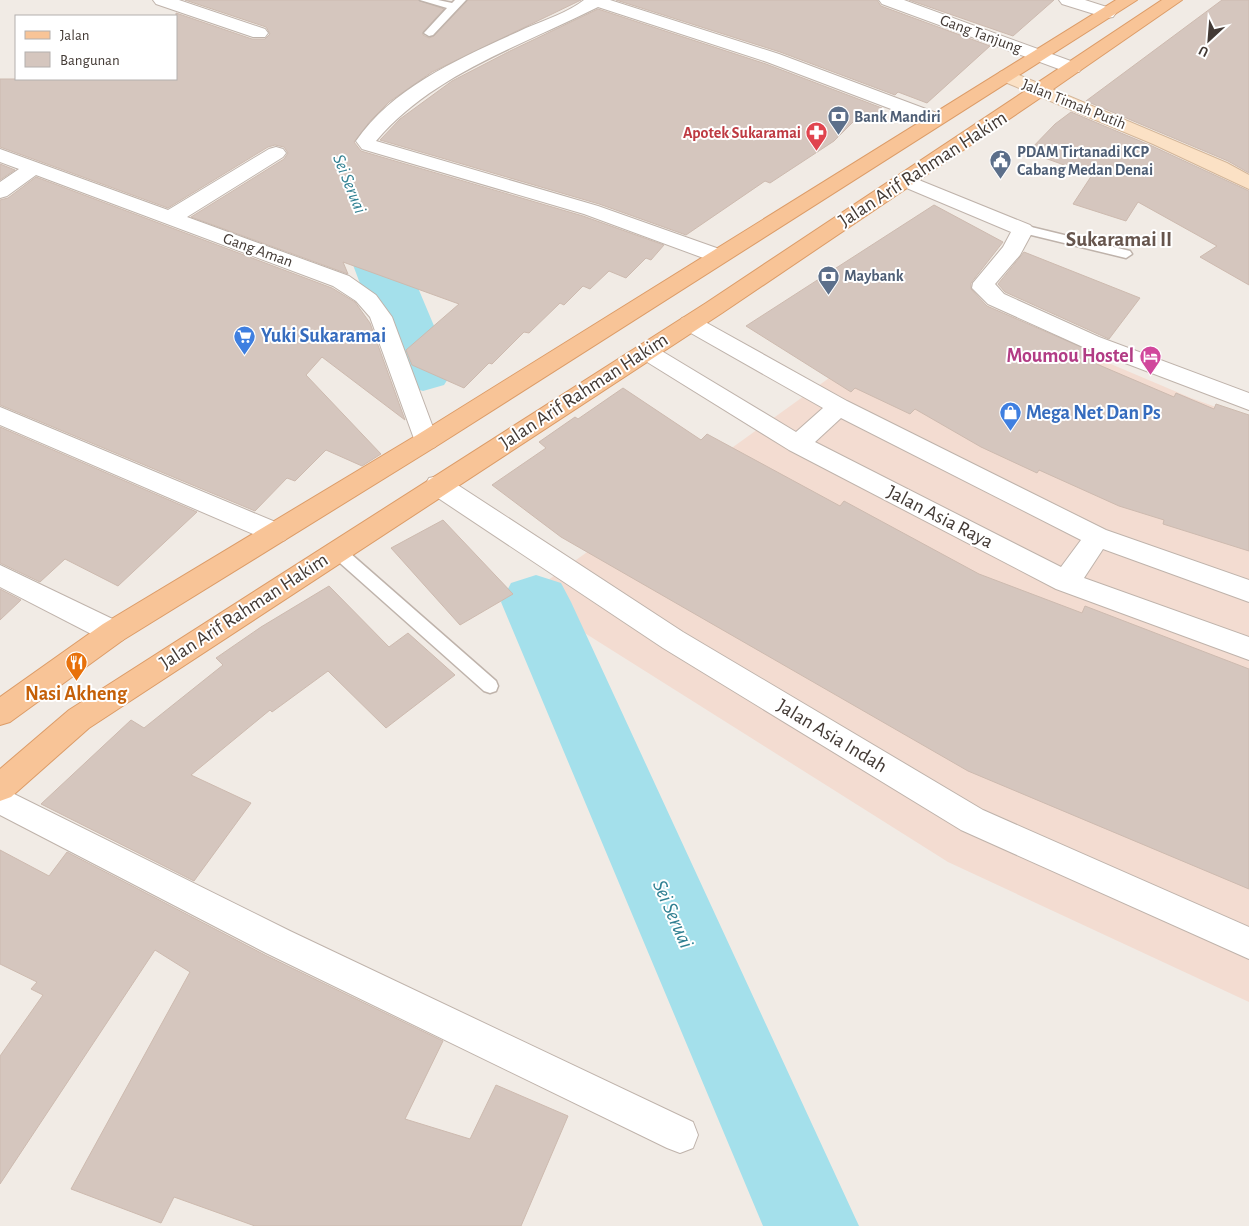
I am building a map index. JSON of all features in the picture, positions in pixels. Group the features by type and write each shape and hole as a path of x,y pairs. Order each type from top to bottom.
{"main road":[{"name":"Jalan Arif Rahman Hakim","path":"0,713 113,632 426,441 717,256 936,119 1041,56 1128,0"},
{"name":"Jalan Arif Rahman Hakim","path":"0,788 79,719 337,550 647,352 904,180 1040,92 1174,0"},
{"name":"Jalan Timah Putih","path":"1007,76 1040,92 1180,148 1249,183"}],"street":[{"path":"162,0 259,32"},
{"path":"717,256 591,210 368,145 366,141 374,127 430,84 596,0 773,58 936,119"},
{"name":"Gang Tanjung","path":"888,0 1073,68"},
{"path":"1068,0 1107,13"},
{"path":"170,218 276,153"},
{"name":"Gang Aman","path":"0,154 341,281 373,303 381,318 426,441"},
{"path":"0,192 34,167"},
{"path":"904,180 1022,229 1012,250 984,283 983,288 989,294 1091,342 1249,402"},
{"path":"690,323 839,406 1097,537 1249,591"},
{"name":"Jalan Asia Raya","path":"647,352 798,444 1066,582 1249,649"},
{"path":"798,444 839,406"},
{"path":"0,415 276,533"},
{"name":"Jalan Asia Indah","path":"438,485 673,640 972,820 1249,943"},
{"path":"1066,582 1097,537"},
{"path":"0,575 113,632"},
{"path":"0,800 278,942 680,1134"}],"lane":[{"path":"425,0 458,3"},
{"path":"429,33 458,3"},
{"path":"1022,229 1126,254"},
{"path":"337,550 490,686"}],"shaded area":[{"path":"946,294 1191,398 1249,419 1249,1002 948,862 526,596"}],"building":[{"path":"185,0 418,0 444,9 423,32 423,35 429,38 434,36 468,0 581,0 432,72 389,102 371,120 354,142 361,151 583,216 664,245 651,260 646,258 626,278 609,271 590,289 583,286 564,305 560,303 529,333 524,332 492,364 489,363 464,388 412,365 406,350 459,304 343,262 348,274 191,217 284,159 288,153 284,147 275,145 268,147 168,208 0,147 0,79 178,80 178,15 176,13 252,39 265,39 270,34 266,27"},
{"path":"616,0 877,0 881,6 990,46 927,103 898,92 895,95 780,52"},
{"path":"909,0 1054,0 1013,36"},
{"path":"1222,0 1249,0 1249,173 1228,161 1086,101"},
{"path":"598,9 766,64 882,108 869,121 858,117 834,141 770,183 765,181 686,235 599,204 380,140 400,119 452,81"},
{"path":"1071,112 1152,146 1249,191 1249,285 1200,257 1217,246 1138,202 1126,221 1073,204 1092,175 1028,152 1055,124"},
{"path":"0,164 15,170 0,180"},
{"path":"36,177 332,288 355,302 370,323 405,420 322,357 306,375 381,454 362,466 326,450 295,481 287,478 255,511 0,405 0,200 8,198"},
{"path":"934,205 1003,242 971,283 971,289 987,306 1097,354 1092,362 1174,397 1176,393 1214,409 1216,404 1249,415 1249,551 1163,524 1164,520 1119,506 1039,470 1037,473 981,447 915,409 910,414 855,388 851,392 746,326"},
{"path":"1024,252 1140,298 1109,339 1005,292 998,284"},
{"path":"623,388 701,440 707,434 840,506 844,501 979,574 1082,613 1085,606 1249,669 1249,889 968,771 561,537 492,485 546,448 539,442 575,417 578,419"},
{"path":"0,427 197,512 118,586 65,559 40,582 0,563"},
{"path":"443,520 513,594 460,625 391,548"},
{"path":"329,586 389,647 408,633 455,675 386,728 328,671 272,712 270,710 191,775 251,803 194,881 41,804 131,720 144,728 223,665 216,658 261,627"},
{"path":"0,589 21,600 0,620"},
{"path":"0,850 49,876 67,852 265,955 443,1041 405,1119 470,1139 496,1085 568,1116 521,1226 255,1226 174,1197 161,1223 71,1189 190,972 155,950 0,1184 0,1056 43,995 31,989 37,982 0,964"}],"waterway":[{"name":"Sei Seruai","path":"350,188 423,371"},
{"name":"Sei Seruai","path":"536,602 811,1226"}],"place":[{"name":"Bank Mandiri","path":"838,136"},
{"name":"Apotek Sukaramai","path":"817,152"},
{"name":"PDAM Tirtanadi KCP Cabang Medan Denai","path":"1001,180"},
{"name":"Maybank","path":"828,295"},
{"name":"Yuki Sukaramai","path":"245,355"},
{"name":"Moumou Hostel","path":"1150,375"},
{"name":"Mega Net Dan Ps","path":"1010,432"},
{"name":"Nasi Akheng","path":"76,681"}],"district":[{"name":"Sukaramai II","path":"1119,239"}]}
